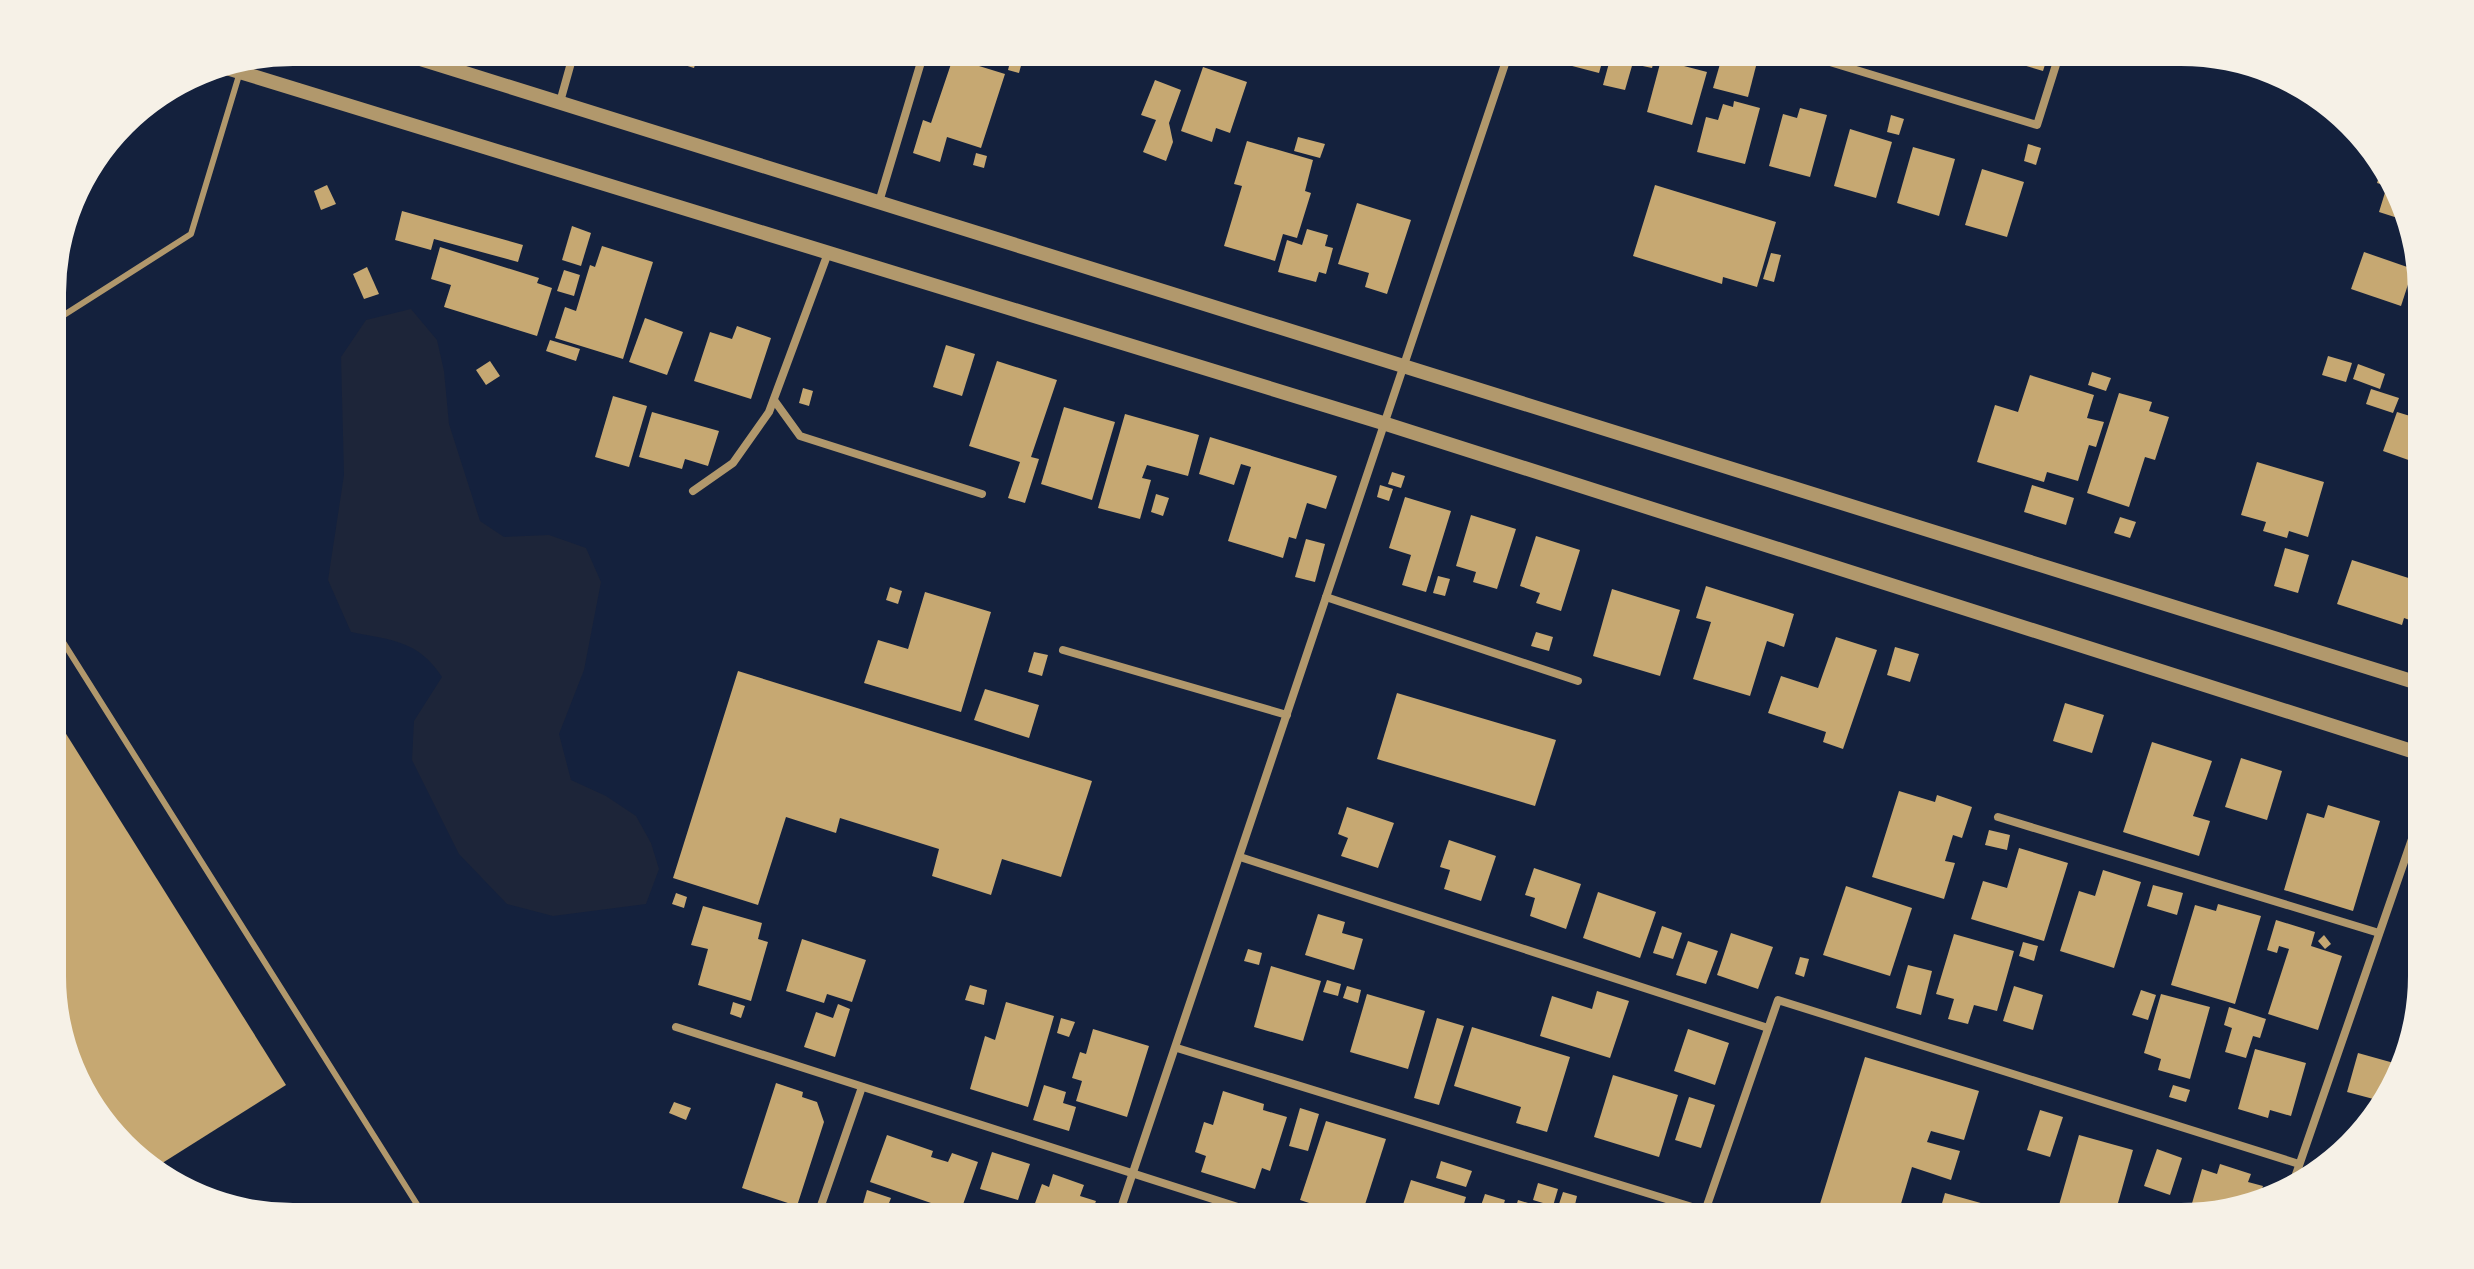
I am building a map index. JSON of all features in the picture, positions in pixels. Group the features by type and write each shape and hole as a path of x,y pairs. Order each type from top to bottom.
{"street":[{"path":"443,66 2408,680"},
{"path":"560,102 570,66"},
{"path":"879,202 920,66"},
{"path":"1123,1203 1504,66"},
{"path":"1843,66 2037,125 2056,66"},
{"path":"251,70 828,253 1383,423 2408,750"},
{"path":"693,491 733,463 769,412 828,253"},
{"path":"774,400 800,436 982,494"},
{"path":"1326,597 1578,681"},
{"path":"1063,650 1287,715"},
{"path":"1998,817 2379,933"},
{"path":"2297,1171 2408,850"},
{"path":"1240,857 1768,1028"},
{"path":"1708,1203 1778,1000 2299,1164"},
{"path":"676,1027 1224,1203"},
{"path":"1177,1048 1669,1203"},
{"path":"822,1203 862,1087"}],"lane":[{"path":"66,314 191,234 240,72"},
{"path":"66,647 416,1203"}],"shaded area":[{"path":"411,309 437,340 444,371 449,424 480,521 504,537 549,535 586,548 601,582 584,670 559,734 571,780 606,796 636,816 651,843 659,869 646,904 553,916 507,904 459,854 412,760 414,721 442,677 423,655 413,649 391,640 351,632 328,580 344,475 341,357 366,320"}],"building":[{"path":"950,66 979,66 1005,74 981,148 947,137 940,162 913,153 923,120 931,123"},
{"path":"1009,66 1021,66 1019,73 1008,70"},
{"path":"1572,66 1601,66 1599,73"},
{"path":"1608,66 1632,66 1625,90 1603,85"},
{"path":"1659,66 1684,66 1707,72 1692,125 1647,112"},
{"path":"1719,66 1756,66 1748,97 1713,88"},
{"path":"2026,66 2045,66 2043,71"},
{"path":"1203,67 1247,82 1230,133 1216,128 1212,142 1181,131"},
{"path":"1155,80 1181,90 1169,123 1173,142 1166,161 1143,152 1156,120 1141,115"},
{"path":"1734,101 1760,108 1745,164 1697,152 1706,117 1718,120 1723,104 1733,107"},
{"path":"1800,108 1827,115 1810,177 1769,166 1783,114 1797,118"},
{"path":"1891,115 1904,119 1899,135 1887,132"},
{"path":"1850,129 1892,142 1876,198 1834,186"},
{"path":"1298,137 1325,144 1320,158 1294,151"},
{"path":"1247,141 1313,160 1305,191 1311,193 1297,238 1283,234 1275,261 1224,246 1242,186 1234,184"},
{"path":"2028,144 2041,148 2036,165 2024,161"},
{"path":"1913,147 1955,159 1939,216 1897,203"},
{"path":"976,153 987,156 984,168 973,165"},
{"path":"1982,169 2024,182 2007,237 1965,225"},
{"path":"327,185 336,204 321,210 314,191"},
{"path":"1655,185 1776,222 1757,287 1723,277 1722,284 1633,256"},
{"path":"2385,193 2394,217 2379,212"},
{"path":"1357,203 1411,220 1387,294 1365,287 1369,273 1338,264"},
{"path":"402,211 523,245 518,262 434,239 431,250 395,240"},
{"path":"572,226 591,233 581,266 562,260"},
{"path":"1307,229 1328,235 1325,246 1333,248 1326,274 1319,272 1316,282 1278,272 1287,240 1302,245"},
{"path":"602,246 653,262 623,359 555,338 565,307 576,311 590,265 595,267"},
{"path":"440,247 539,278 537,283 552,288 537,336 444,307 451,285 431,279"},
{"path":"2364,252 2406,267 2408,286 2401,306 2351,289"},
{"path":"1771,253 1781,255 1774,282 1763,279"},
{"path":"367,267 379,294 364,299 353,274"},
{"path":"564,270 580,275 574,296 557,291"},
{"path":"645,318 683,332 667,375 629,362"},
{"path":"737,326 771,338 751,399 694,381 710,332 732,339"},
{"path":"550,340 580,349 576,361 546,351"},
{"path":"946,345 975,354 962,396 933,387"},
{"path":"2328,356 2352,363 2346,382 2322,375"},
{"path":"490,361 500,376 486,385 476,370"},
{"path":"997,361 1057,380 1031,457 1039,459 1025,503 1008,498 1020,462 969,446"},
{"path":"2358,364 2385,374 2380,389 2353,379"},
{"path":"2092,372 2111,378 2106,391 2088,385"},
{"path":"2030,375 2094,395 2087,418 2104,422 2096,447 2089,445 2078,481 2047,472 2044,482 1977,462 1995,405 2018,412"},
{"path":"803,388 813,391 809,406 799,403"},
{"path":"2371,389 2399,398 2393,413 2366,404"},
{"path":"2119,393 2152,402 2149,411 2169,417 2155,460 2145,457 2129,507 2087,493"},
{"path":"613,396 647,406 629,467 595,457"},
{"path":"1064,407 1115,422 1092,500 1041,484"},
{"path":"652,412 719,431 708,466 685,459 682,469 639,457"},
{"path":"2397,412 2408,415 2408,460 2383,451"},
{"path":"1125,414 1199,435 1188,476 1147,465 1142,478 1151,480 1140,519 1098,508"},
{"path":"1210,437 1337,476 1326,509 1307,503 1296,539 1289,537 1283,558 1228,541 1251,467 1241,464 1234,485 1199,474"},
{"path":"2257,462 2324,482 2308,537 2289,531 2287,538 2263,531 2266,522 2241,515"},
{"path":"1392,472 1405,476 1401,488 1388,484"},
{"path":"1380,485 1393,489 1389,501 1377,497"},
{"path":"2032,485 2074,498 2066,525 2024,512"},
{"path":"1156,494 1169,498 1163,516 1151,512"},
{"path":"1405,497 1451,511 1426,592 1402,585 1411,555 1389,548"},
{"path":"1471,515 1516,529 1497,589 1473,582 1476,572 1456,566"},
{"path":"2120,517 2136,522 2130,538 2114,533"},
{"path":"1536,536 1580,550 1561,611 1536,603 1540,593 1520,586"},
{"path":"1306,539 1325,544 1315,582 1295,577"},
{"path":"2285,548 2309,555 2298,593 2274,586"},
{"path":"2352,560 2408,578 2408,619 2404,618 2402,625 2337,604"},
{"path":"1438,576 1450,579 1445,596 1433,593"},
{"path":"1706,586 1794,614 1784,647 1767,641 1750,696 1693,679 1711,622 1696,618"},
{"path":"890,587 902,591 898,604 886,600"},
{"path":"1612,589 1680,610 1660,676 1593,656"},
{"path":"925,592 991,612 961,712 864,683 878,640 908,649"},
{"path":"1536,632 1553,637 1549,651 1531,646"},
{"path":"1836,637 1877,650 1843,749 1823,742 1826,732 1768,713 1781,676 1818,688"},
{"path":"1895,647 1919,654 1910,682 1887,675"},
{"path":"1034,652 1048,655 1042,676 1028,672"},
{"path":"738,671 1092,781 1061,877 1002,859 991,895 932,876 939,849 840,818 836,833 786,817 758,905 673,878"},
{"path":"985,689 1039,705 1029,738 974,720"},
{"path":"1397,693 1556,740 1535,806 1377,759"},
{"path":"2065,703 2104,715 2092,753 2053,741"},
{"path":"66,734 286,1085 163,1162 122,1126 104,1102 78,1049 68,1005"},
{"path":"2152,742 2212,761 2193,816 2210,821 2199,856 2123,832"},
{"path":"2241,758 2282,771 2267,820 2225,807"},
{"path":"1899,791 1935,802 1937,795 1972,807 1962,838 1953,835 1945,861 1955,863 1944,899 1872,877"},
{"path":"2328,805 2380,821 2353,911 2284,890 2307,813 2324,818"},
{"path":"1347,807 1394,823 1378,868 1341,856 1348,838 1338,834"},
{"path":"1989,830 2010,835 2007,850 1985,845"},
{"path":"1449,840 1496,856 1481,901 1444,889 1450,870 1440,867"},
{"path":"2019,848 2068,863 2044,941 1971,919 1983,881 2007,888"},
{"path":"1534,868 1581,884 1566,929 1530,916 1535,898 1525,895"},
{"path":"2103,870 2141,882 2114,968 2060,951 2079,891 2095,896"},
{"path":"2153,885 2183,893 2177,915 2147,906"},
{"path":"1846,886 1912,908 1890,976 1823,955"},
{"path":"1598,892 1656,912 1640,958 1583,938"},
{"path":"676,893 687,897 684,908 672,904"},
{"path":"2218,904 2261,916 2235,1004 2171,985 2195,905 2216,911"},
{"path":"703,906 762,923 758,939 768,942 751,1001 698,985 708,949 691,945"},
{"path":"1318,914 1345,922 1342,933 1363,939 1354,970 1305,955"},
{"path":"2276,920 2315,932 2311,946 2342,956 2318,1030 2268,1014 2289,949 2279,946 2277,953 2267,950"},
{"path":"1662,926 1682,933 1673,959 1653,953"},
{"path":"1731,933 1773,947 1758,989 1717,975"},
{"path":"1954,934 2014,951 1997,1011 1974,1005 1968,1024 1948,1019 1954,999 1936,994"},
{"path":"2324,935 2331,944 2325,949 2318,941"},
{"path":"802,939 866,960 852,1002 827,994 824,1003 786,991"},
{"path":"1688,941 1718,951 1706,984 1676,975"},
{"path":"2023,942 2038,946 2034,961 2019,956"},
{"path":"1248,949 1262,953 1259,965 1244,961"},
{"path":"1800,957 1809,959 1804,977 1795,974"},
{"path":"1908,965 1932,971 1921,1015 1896,1008"},
{"path":"1271,966 1321,981 1303,1041 1254,1027"},
{"path":"1327,980 1341,984 1338,996 1323,992"},
{"path":"970,985 987,990 984,1005 965,1000"},
{"path":"1347,986 1361,990 1358,1003 1343,998"},
{"path":"2014,986 2043,995 2033,1030 2003,1021"},
{"path":"2141,990 2156,995 2148,1020 2132,1015"},
{"path":"1597,991 1629,1001 1610,1058 1540,1036 1552,996 1592,1009"},
{"path":"1367,994 1425,1011 1408,1069 1350,1052"},
{"path":"2161,994 2210,1007 2190,1079 2158,1070 2161,1059 2144,1053"},
{"path":"733,1002 745,1006 741,1018 730,1014"},
{"path":"1006,1002 1054,1016 1028,1107 970,1089 985,1036 995,1040"},
{"path":"838,1004 850,1009 835,1057 804,1047 816,1012 833,1018"},
{"path":"2229,1007 2266,1019 2260,1038 2253,1036 2246,1058 2225,1052 2232,1028 2224,1025"},
{"path":"1061,1018 1075,1022 1069,1037 1057,1033"},
{"path":"1437,1018 1464,1026 1439,1105 1414,1098"},
{"path":"1472,1027 1570,1057 1547,1132 1516,1123 1521,1107 1454,1086"},
{"path":"1093,1029 1149,1046 1127,1117 1076,1101 1082,1081 1072,1078 1080,1052 1086,1054"},
{"path":"1688,1029 1729,1043 1715,1085 1674,1071"},
{"path":"2255,1049 2306,1063 2291,1116 2270,1110 2268,1118 2238,1109"},
{"path":"2358,1053 2391,1062 2372,1099 2347,1092"},
{"path":"1865,1057 1979,1091 1964,1140 1931,1131 1927,1142 1960,1151 1951,1180 1912,1167 1901,1203 1820,1203"},
{"path":"1613,1075 1678,1095 1659,1157 1594,1137"},
{"path":"776,1083 803,1092 802,1097 817,1102 824,1122 798,1203 788,1203 742,1188"},
{"path":"1044,1085 1066,1092 1063,1103 1076,1107 1069,1131 1033,1120"},
{"path":"2173,1085 2190,1090 2186,1102 2169,1097"},
{"path":"1223,1091 1264,1104 1263,1110 1287,1117 1270,1171 1262,1168 1255,1189 1201,1172 1206,1156 1195,1152 1204,1122 1213,1125"},
{"path":"1689,1097 1715,1105 1701,1148 1675,1140"},
{"path":"674,1102 691,1108 686,1120 669,1113"},
{"path":"1300,1108 1319,1114 1308,1151 1289,1146"},
{"path":"2040,1110 2063,1117 2050,1157 2027,1150"},
{"path":"1326,1121 1386,1139 1365,1203 1309,1203 1300,1200"},
{"path":"887,1135 933,1151 931,1157 948,1162 952,1153 978,1162 964,1203 931,1203 870,1182"},
{"path":"2079,1135 2133,1150 2118,1203 2060,1203"},
{"path":"2157,1149 2182,1158 2170,1195 2144,1186"},
{"path":"992,1152 1030,1164 1018,1200 980,1189"},
{"path":"1441,1161 1472,1171 1466,1187 1436,1178"},
{"path":"2220,1164 2251,1174 2248,1182 2263,1186 2225,1199 2192,1203 2202,1169 2217,1174"},
{"path":"1053,1174 1084,1185 1080,1196 1096,1201 1035,1203 1042,1184 1049,1187"},
{"path":"1411,1180 1466,1197 1464,1203 1404,1203"},
{"path":"1538,1183 1558,1189 1554,1203 1533,1200"},
{"path":"867,1190 891,1198 889,1203 863,1203"},
{"path":"1563,1192 1577,1196 1575,1203 1559,1203"},
{"path":"1945,1193 1981,1203 1942,1203"},
{"path":"1485,1194 1505,1200 1504,1203 1482,1203"}]}
